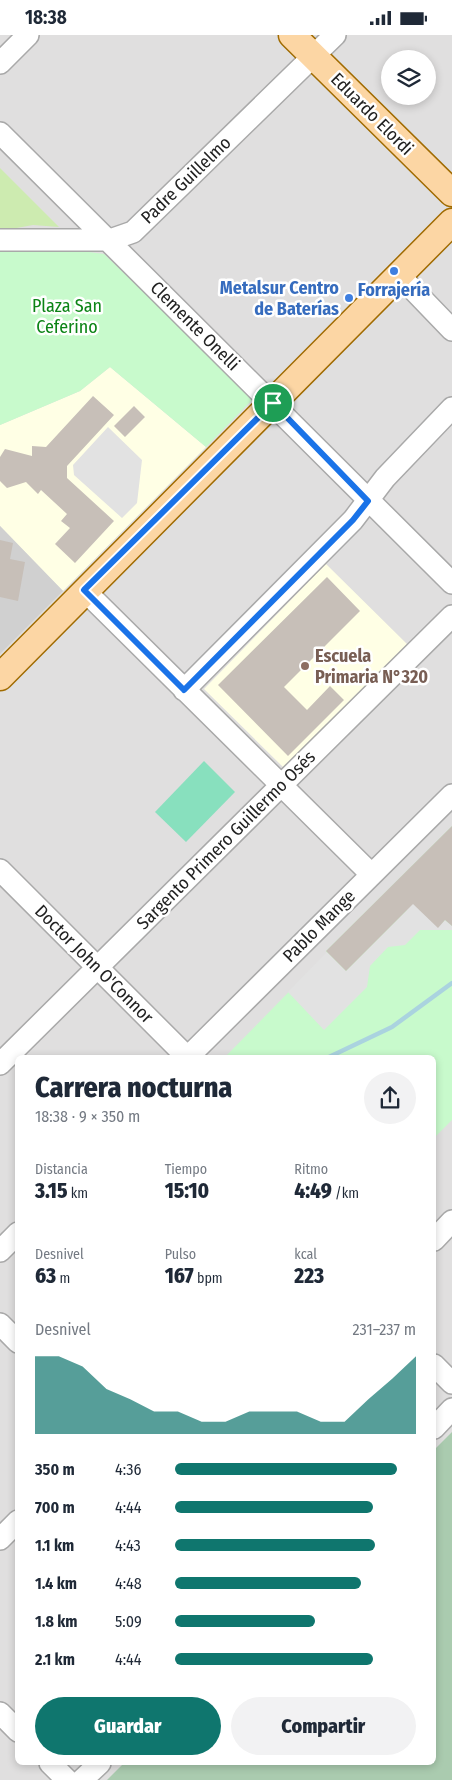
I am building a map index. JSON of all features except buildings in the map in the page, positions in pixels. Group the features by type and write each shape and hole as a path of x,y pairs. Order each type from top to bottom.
{"main road":[{"name":"Eduardo Elordi","path":"292,35 452,193"},
{"path":"0,677 84,590 400,277 452,222"}],"street":[{"path":"0,63 28,35"},
{"name":"Padre Guillelmo","path":"0,240 110,240 133,232 335,35"},
{"name":"Clemente Onelli","path":"0,133 110,240 368,501 452,583"},
{"path":"400,277 452,331"},
{"path":"184,690 353,520 384,478 452,408"},
{"path":"84,590 371,874"},
{"name":"Sargento Primero Guillermo Osés","path":"0,1064 452,616"},
{"name":"Pablo Mange","path":"189,1055 452,795"},
{"name":"Doctor John O'Connor","path":"0,871 185,1055"},
{"path":"436,1238 452,1221"},
{"path":"0,1251 15,1236"},
{"path":"0,1324 15,1339"},
{"path":"436,1367 452,1383"},
{"path":"436,1426 452,1409"},
{"path":"0,1539 15,1524"},
{"path":"0,1713 15,1728"},
{"path":"52,1765 67,1780"},
{"path":"82,1780 98,1765"}],"shaded area":[{"path":"0,35 452,35 452,1780 0,1780"},
{"path":"110,367 206,447 63,591 0,526 0,425 80,391"},
{"path":"108,427 142,460 137,503 122,518 74,475 73,465"},
{"path":"0,526 63,591 0,654"},
{"name":"Escuela Primaria N°320","path":"326,564 407,644 284,768 204,689"},
{"path":"394,884 438,927 445,920 452,926 452,930 420,930 405,945 388,947 370,966 367,987 324,1030 288,992 327,952 346,971 407,910"},
{"path":"452,1432 452,1780 107,1780 122,1765 436,1765 436,1448"}],"green space":[{"path":"0,168 59,227 33,225 0,231"},
{"name":"Plaza San Ceferino","path":"35,245 104,254 254,398 206,447 110,367 80,391 0,425 0,252"},
{"path":"204,761 235,792 186,842 155,812"},
{"path":"452,826 452,1120 436,1136 436,1055 227,1055 327,953 326,951"}],"waterway":[{"path":"333,1055 392,1027 452,983"}],"place":[{"name":"Forrajería","path":"394,271"},
{"name":"Metalsur Centro de Baterías","path":"349,298"},
{"name":"Escuela Primaria N°320","path":"305,666"}],"route":[{"path":"273,403 368,501 353,520 184,690 84,590 273,403"}]}
